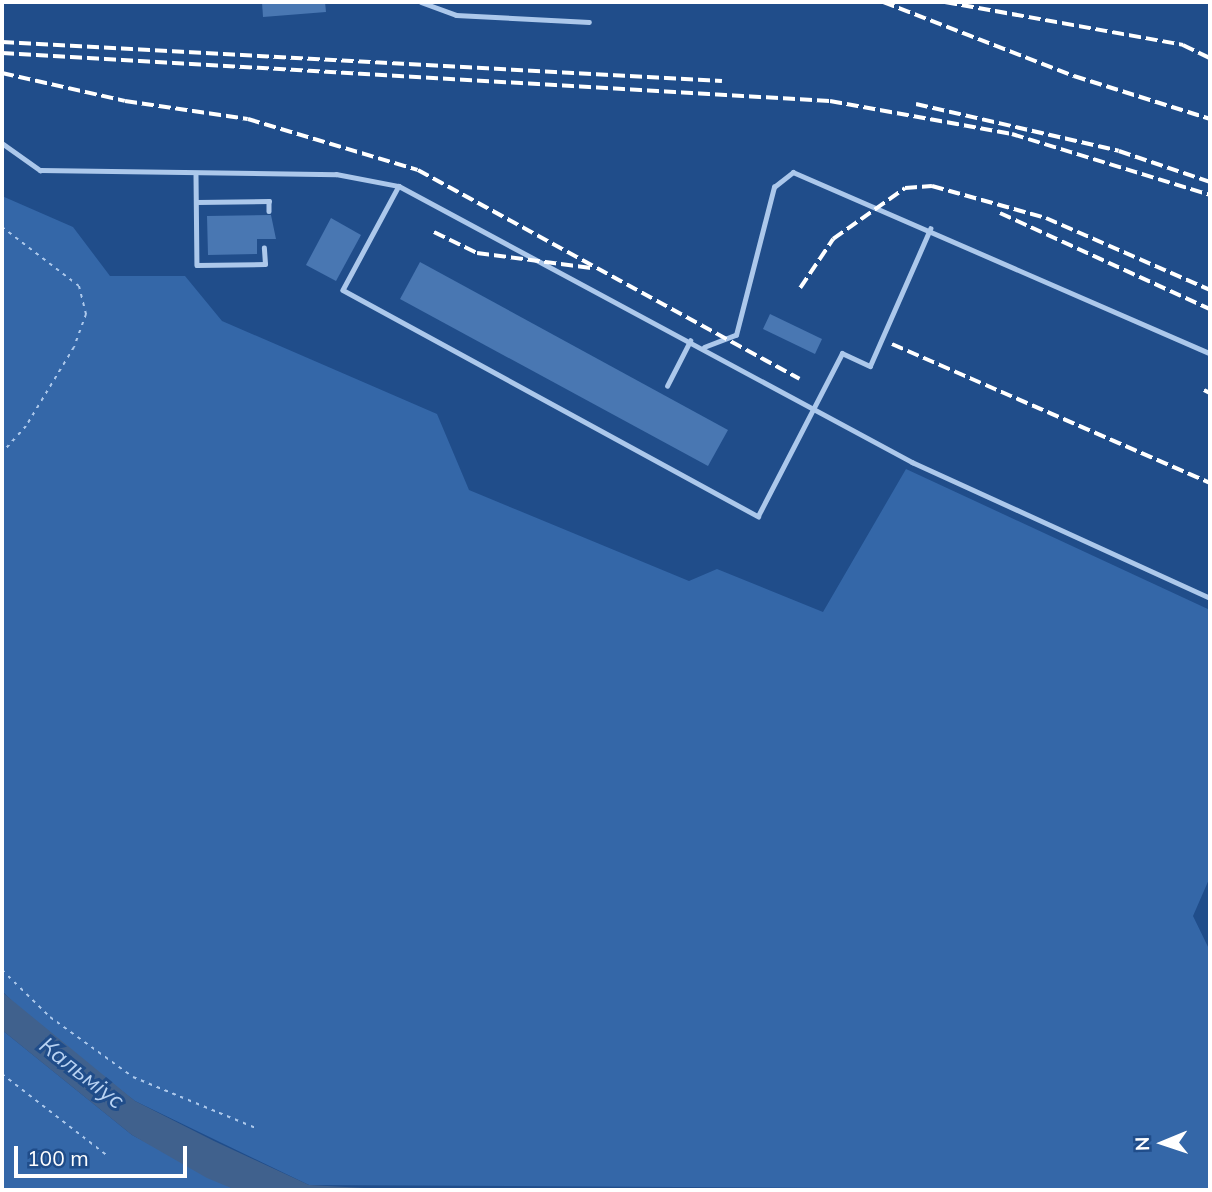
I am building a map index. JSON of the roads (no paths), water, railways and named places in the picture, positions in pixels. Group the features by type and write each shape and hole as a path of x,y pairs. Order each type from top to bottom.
{"lane":[{"path":"421,2 456,15 589,22"},
{"path":"2,143 40,170 196,175 336,174 399,186 912,462 1210,598"},
{"path":"703,348 736,335 774,187 785,174 801,173 1210,353"},
{"path":"196,175 197,265 265,264 264,248"},
{"path":"399,186 343,290 758,516 842,353 870,366 930,229"},
{"path":"197,202 269,201 269,211"},
{"path":"667,386 690,341"}],"water":[{"name":"Кальміус","path":"2,992 135,1101 214,1141 309,1185 401,1190 236,1190 207,1178 132,1135 2,1030"}],"railway":[{"path":"883,2 1074,76 1210,119"},
{"path":"945,2 1183,45 1210,58"},
{"path":"2,42 722,81"},
{"path":"2,53 830,101 1012,134 1210,195"},
{"path":"2,73 125,101 248,119 418,170 799,379"},
{"path":"916,104 1119,151 1210,182"},
{"path":"800,288 833,239 905,188 932,186 1046,218 1210,290"},
{"path":"1000,213 1210,309"},
{"path":"434,232 477,253 591,268"},
{"path":"892,344 1210,483"},
{"path":"1204,390 1210,393"}]}
